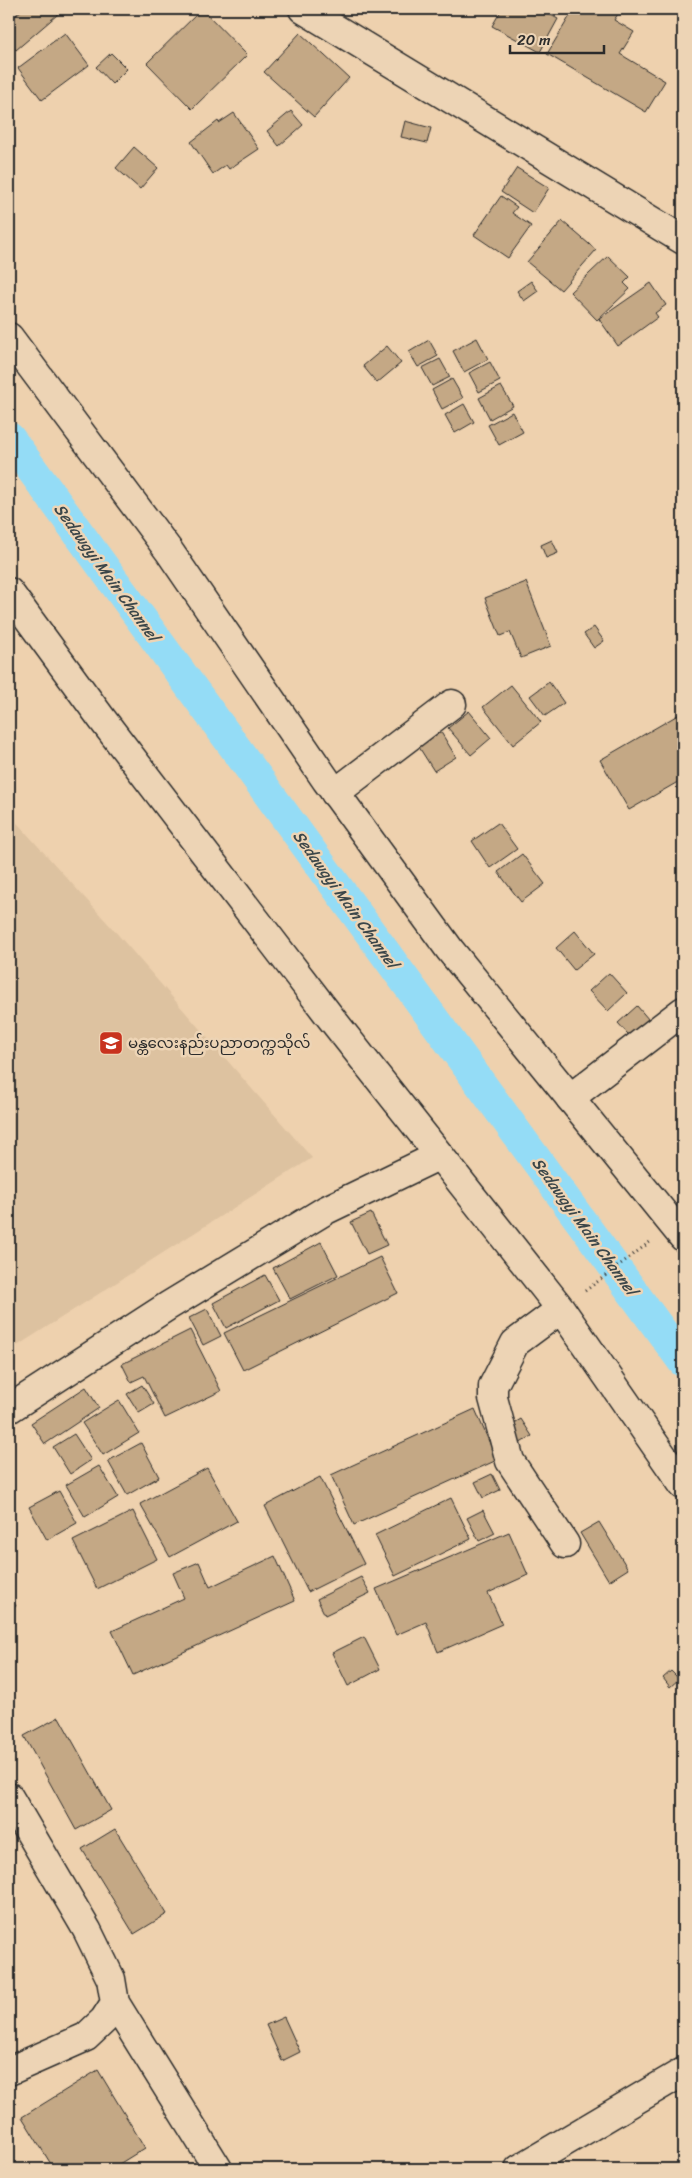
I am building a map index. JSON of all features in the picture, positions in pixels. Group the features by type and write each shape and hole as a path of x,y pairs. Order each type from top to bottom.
{"street":[{"path":"304,9 683,240"},
{"path":"9,337 169,551 335,793 450,950 570,1098 681,1227"},
{"path":"9,592 102,719 438,1156 561,1309 683,1485"},
{"path":"335,793 452,704"},
{"path":"570,1098 683,1011"},
{"path":"9,1409 168,1306 326,1210 438,1156"},
{"path":"561,1309 515,1342 493,1386 493,1398 510,1461 565,1544"},
{"path":"9,1797 87,1930 111,1979 115,2003 218,2169"},
{"path":"9,2071 86,2037 104,2020 115,2003"},
{"path":"519,2169 683,2072"}],"path":[{"path":"584,1292 652,1241"}],"shaded area":[{"name":"မန္တလေးနည်းပညာတက္ကသိုလ်","path":"9,814 113,929 312,1158 9,1351"}],"building":[{"path":"23,9 64,9 16,50 9,42 9,21"},
{"path":"202,9 247,55 192,109 147,63"},
{"path":"502,9 540,9 558,19 540,52 492,26"},
{"path":"574,9 595,9 599,11 600,9 609,9 618,14 614,20 634,32 620,54 665,81 646,112 547,54"},
{"path":"65,33 89,65 42,100 18,68"},
{"path":"300,33 349,78 314,117 264,72"},
{"path":"111,53 127,69 112,84 96,67"},
{"path":"291,111 303,125 279,146 267,131"},
{"path":"234,113 259,149 229,169 226,165 213,174 191,142 218,121 219,123"},
{"path":"405,121 431,128 427,143 401,137"},
{"path":"134,147 158,168 140,189 116,168"},
{"path":"517,168 549,188 533,213 501,192"},
{"path":"501,196 517,207 512,213 531,226 508,258 474,235"},
{"path":"562,221 596,250 561,290 527,262"},
{"path":"608,256 630,277 624,283 630,289 597,320 570,292"},
{"path":"531,281 538,291 524,301 517,291"},
{"path":"651,283 666,305 655,313 658,317 618,346 599,319"},
{"path":"477,338 488,359 464,372 453,351"},
{"path":"429,340 438,356 418,367 409,352"},
{"path":"387,346 401,363 377,383 363,366"},
{"path":"440,359 450,377 432,386 422,368"},
{"path":"490,362 500,381 479,392 469,373"},
{"path":"452,379 463,398 442,409 432,390"},
{"path":"501,386 513,406 490,419 479,398"},
{"path":"464,404 474,422 455,433 445,415"},
{"path":"512,412 523,432 499,445 488,425"},
{"path":"552,540 558,553 546,558 541,545"},
{"path":"526,582 551,646 521,658 510,632 500,636 485,598"},
{"path":"594,627 604,641 594,648 584,634"},
{"path":"549,682 564,703 545,716 530,696"},
{"path":"511,685 541,722 513,745 483,707"},
{"path":"469,711 491,738 471,755 448,728"},
{"path":"683,712 683,779 629,810 600,760"},
{"path":"439,729 456,757 434,771 417,744"},
{"path":"498,823 517,849 490,868 472,841"},
{"path":"522,854 545,884 521,902 498,872"},
{"path":"575,931 594,954 574,970 556,948"},
{"path":"609,973 627,993 608,1011 589,991"},
{"path":"637,1006 655,1027 637,1044 618,1023"},
{"path":"371,1213 387,1245 367,1254 351,1222"},
{"path":"321,1242 338,1275 290,1299 273,1268"},
{"path":"380,1257 398,1293 243,1370 224,1333"},
{"path":"265,1275 279,1300 226,1328 213,1303"},
{"path":"207,1309 221,1336 203,1345 189,1318"},
{"path":"190,1330 221,1391 165,1418 144,1376 131,1382 122,1364"},
{"path":"142,1385 154,1404 139,1413 127,1394"},
{"path":"86,1387 99,1408 45,1444 31,1423"},
{"path":"119,1400 139,1433 103,1455 82,1423"},
{"path":"475,1409 497,1460 354,1525 331,1475"},
{"path":"521,1419 532,1436 517,1445 506,1428"},
{"path":"74,1434 91,1460 70,1474 53,1447"},
{"path":"141,1443 159,1477 127,1495 108,1461"},
{"path":"99,1466 118,1497 85,1517 66,1485"},
{"path":"207,1468 237,1521 170,1557 140,1504"},
{"path":"492,1474 500,1490 483,1498 475,1482"},
{"path":"320,1477 364,1564 308,1592 265,1506"},
{"path":"59,1491 77,1523 47,1540 29,1507"},
{"path":"451,1498 471,1539 395,1576 375,1535"},
{"path":"483,1510 495,1533 479,1541 467,1518"},
{"path":"133,1511 157,1559 97,1589 73,1541"},
{"path":"599,1522 628,1569 609,1581 580,1533"},
{"path":"509,1532 528,1575 488,1593 502,1624 438,1652 426,1622 396,1635 376,1589"},
{"path":"275,1556 295,1601 133,1675 112,1631 184,1598 173,1573 199,1562 210,1587"},
{"path":"361,1577 370,1593 325,1615 317,1599"},
{"path":"9,1594 16,1606 9,1611"},
{"path":"364,1637 380,1669 348,1686 332,1653"},
{"path":"671,1671 679,1679 670,1687 663,1678"},
{"path":"59,1717 111,1810 76,1830 24,1736"},
{"path":"115,1829 167,1914 134,1934 82,1849"},
{"path":"284,2017 300,2052 282,2061 266,2025"},
{"path":"98,2070 145,2148 111,2169 54,2169 22,2117"}],"waterway":[{"name":"Sedawgyi Main Channel","path":"9,438 683,1361"}],"place":[{"name":"မန္တလေးနည်းပညာတက္ကသိုလ်","path":"111,1043"}]}
